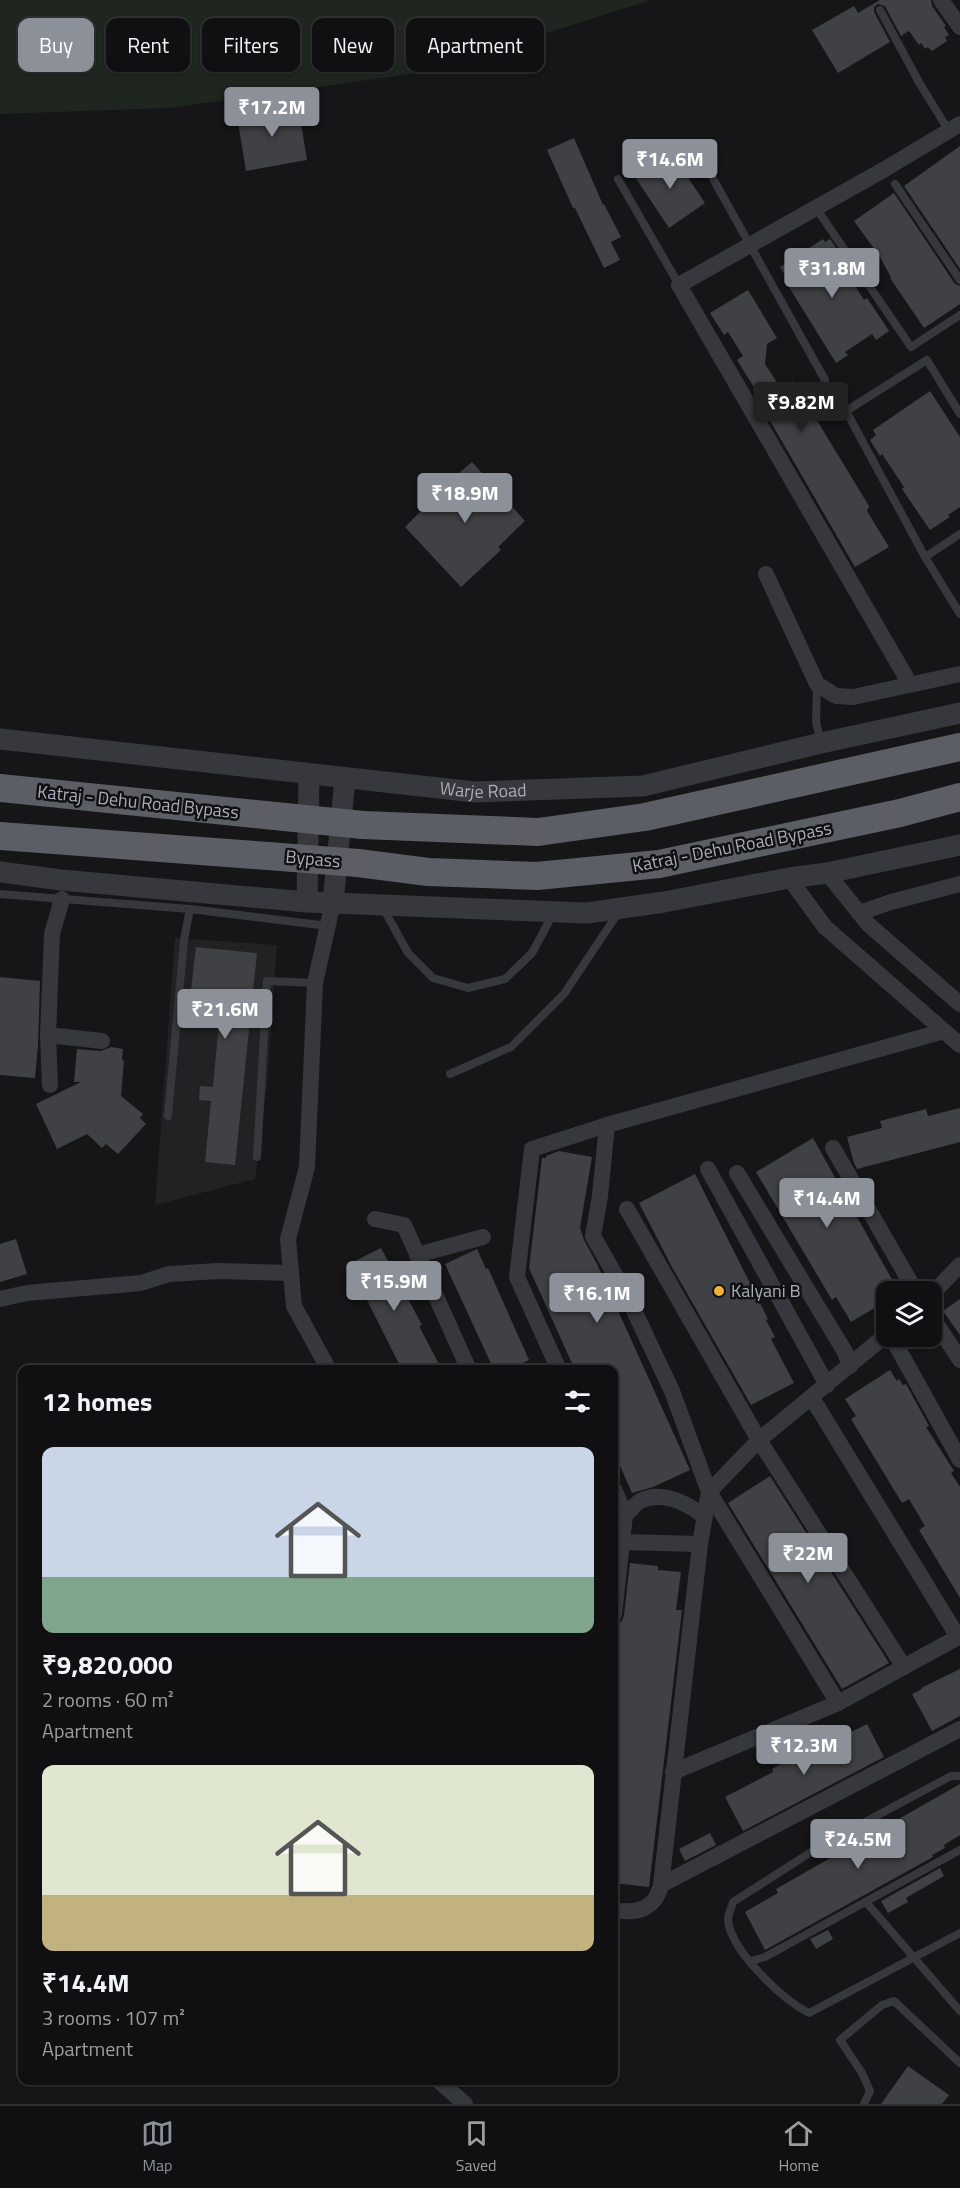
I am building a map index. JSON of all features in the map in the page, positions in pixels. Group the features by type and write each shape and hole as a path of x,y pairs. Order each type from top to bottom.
{"highway":[{"name":"Katraj - Dehu Road Bypass","path":"0,788 363,825 538,831 645,817 960,747"},
{"name":"Katraj - Dehu Road Bypass","path":"358,863 428,872 537,876 659,864 900,813 960,797"},
{"name":"Bypass","path":"0,836 358,863"}],"street":[{"path":"941,0 960,27"},
{"path":"910,684 679,285 954,127"},
{"path":"766,574 818,684 836,696 853,697 960,674"},
{"name":"Warje Road","path":"0,739 475,792 643,786 821,743 960,713"},
{"path":"307,902 309,775"},
{"path":"326,1365 294,1306 288,1239 307,1167 315,983 333,902 345,779"},
{"path":"0,872 62,880 307,902 380,903 586,913 664,902 827,873 960,845"},
{"path":"827,873 869,925 960,1004"},
{"path":"789,878 825,927 960,1045"},
{"path":"859,913 960,884"},
{"path":"50,1085 48,1035 52,934 62,899"},
{"path":"557,1365 517,1277 532,1149 607,1125 944,1031"},
{"path":"48,1035 102,1041"},
{"path":"607,1125 600,1196 593,1236 627,1296 672,1391 709,1492 838,1704"},
{"path":"833,1148 910,1281"},
{"path":"708,1169 827,1385"},
{"path":"737,1173 845,1352 850,1366"},
{"path":"627,1209 759,1440 904,1667"},
{"path":"375,1219 404,1225 467,1365"},
{"path":"417,1255 483,1238"},
{"path":"942,1284 960,1265"},
{"path":"0,1299 27,1293 141,1283 169,1274 218,1270 290,1273"},
{"path":"942,1332 960,1360"},
{"path":"618,1911 632,1913 644,1908 654,1901 661,1885 700,1544 709,1492 759,1440 876,1344"},
{"path":"897,1347 960,1460"},
{"path":"673,1772 838,1704 959,1637 812,1398"},
{"path":"625,1515 640,1502 665,1496 688,1505 705,1516"},
{"path":"618,1498 625,1515 618,1578"},
{"path":"622,1542 700,1544"},
{"path":"661,1885 960,1730"},
{"path":"444,2085 465,2104"}],"lane":[{"path":"880,10 920,84 954,127"},
{"path":"696,148 825,380"},
{"path":"618,179 679,285"},
{"path":"895,184 960,280"},
{"path":"816,208 911,347 960,315"},
{"path":"960,414 927,360 846,411 925,557 960,614"},
{"path":"925,557 960,534"},
{"path":"818,684 816,722 821,743"},
{"path":"0,894 190,909 328,926"},
{"path":"380,903 408,953 433,978 468,988 505,979 532,953 555,912"},
{"path":"450,1074 511,1047 564,994 621,908"},
{"path":"168,1116 184,940 190,909"},
{"path":"257,1157 267,981 315,983"},
{"path":"960,1776 951,1776 822,1845 734,1902 728,1918 736,1944 770,1984 809,2013 960,1933"},
{"path":"751,1961 765,1957 960,1850"},
{"path":"866,1902 960,2011"},
{"path":"864,2104 870,2091 862,2073 840,2040 882,2005 894,2001 960,2063"}],"shaded area":[{"path":"0,0 651,0 544,34 544,18 406,18 406,72 423,72 169,108 0,114"},
{"path":"175,938 277,945 267,1086 255,1179 155,1205"}],"building":[{"path":"880,0 931,0 932,6 946,26 944,27 949,35 945,37 947,41 932,51 928,47 925,49 921,43 919,45 909,31 901,36 885,6 878,4 874,7 874,12 890,42 838,73 812,30 854,6 858,13"},
{"path":"298,105 307,160 246,171 237,116"},
{"path":"574,138 603,205 621,237 611,242 620,260 604,268 573,208 547,150"},
{"path":"960,146 960,269 904,186"},
{"path":"671,152 705,203 669,228 635,177"},
{"path":"894,193 955,284 960,286 960,304 924,328 890,278 878,254 854,221"},
{"path":"823,239 825,242 830,239 854,274 851,279 864,300 867,298 889,331 876,340 872,334 845,352 848,355 836,363 784,279 786,277 780,267"},
{"path":"748,290 777,338 767,344 765,364 778,384 781,382 783,387 793,381 869,506 867,511 889,547 855,567 755,395 757,392 737,360 743,356 728,332 724,335 710,313"},
{"path":"930,391 960,437 960,507 948,515 950,517 930,530 882,454 880,456 870,440 876,435 873,430"},
{"path":"472,462 525,521 498,547 501,550 461,587 405,527 446,484"},
{"path":"196,947 257,953 235,1165 205,1162 211,1101 199,1100 200,1086 213,1087 219,1022 207,1021 208,1008 189,1007"},
{"path":"0,977 40,981 35,1078 0,1075"},
{"path":"111,1047 123,1049 121,1096 143,1114 140,1118 146,1124 118,1154 106,1144 102,1148 87,1134 57,1149 36,1104 81,1082 74,1082 77,1049 101,1051"},
{"path":"960,1108 960,1142 857,1169 847,1137 882,1128 880,1121 926,1109 928,1116"},
{"path":"813,1138 893,1281 876,1281 876,1307 851,1322 836,1297 832,1300 756,1172"},
{"path":"559,1151 592,1157 580,1228 690,1470 653,1487 632,1493 618,1461 618,1365 573,1365 529,1268 542,1158"},
{"name":"Kalyani B","path":"695,1174 768,1319 766,1320 775,1337 771,1339 794,1383 751,1405 672,1267 639,1203"},
{"path":"16,1239 27,1274 0,1282 0,1244"},
{"path":"381,1248 422,1325 419,1326 439,1365 400,1365 349,1264"},
{"path":"477,1249 486,1269 488,1268 529,1360 518,1365 492,1365 445,1264"},
{"path":"960,1299 960,1335 943,1311"},
{"path":"890,1370 897,1381 899,1379 903,1385 906,1384 929,1426 926,1427 954,1471 951,1473 960,1487 960,1598 919,1530 925,1526 909,1499 902,1503 851,1419 856,1416 845,1399"},
{"path":"770,1476 889,1663 842,1689 728,1503"},
{"path":"630,1563 658,1566 658,1570 681,1572 676,1610 682,1610 649,1887 618,1883 618,1623 622,1621"},
{"path":"960,1669 960,1716 932,1731 912,1694"},
{"path":"867,1724 884,1757 743,1831 725,1797 773,1772 772,1769 793,1757 840,1733 843,1736"},
{"path":"960,1784 960,1835 944,1845 945,1848 932,1855 933,1857 765,1950 745,1912 778,1893 776,1889"},
{"path":"710,1833 716,1845 685,1861 679,1849"},
{"path":"940,1868 944,1876 906,1898 908,1902 888,1913 881,1901"},
{"path":"828,1930 833,1939 816,1949 810,1939"},
{"path":"908,2066 949,2095 942,2104 881,2104"}],"place":[{"name":"Kalyani B","path":"719,1291"}]}
